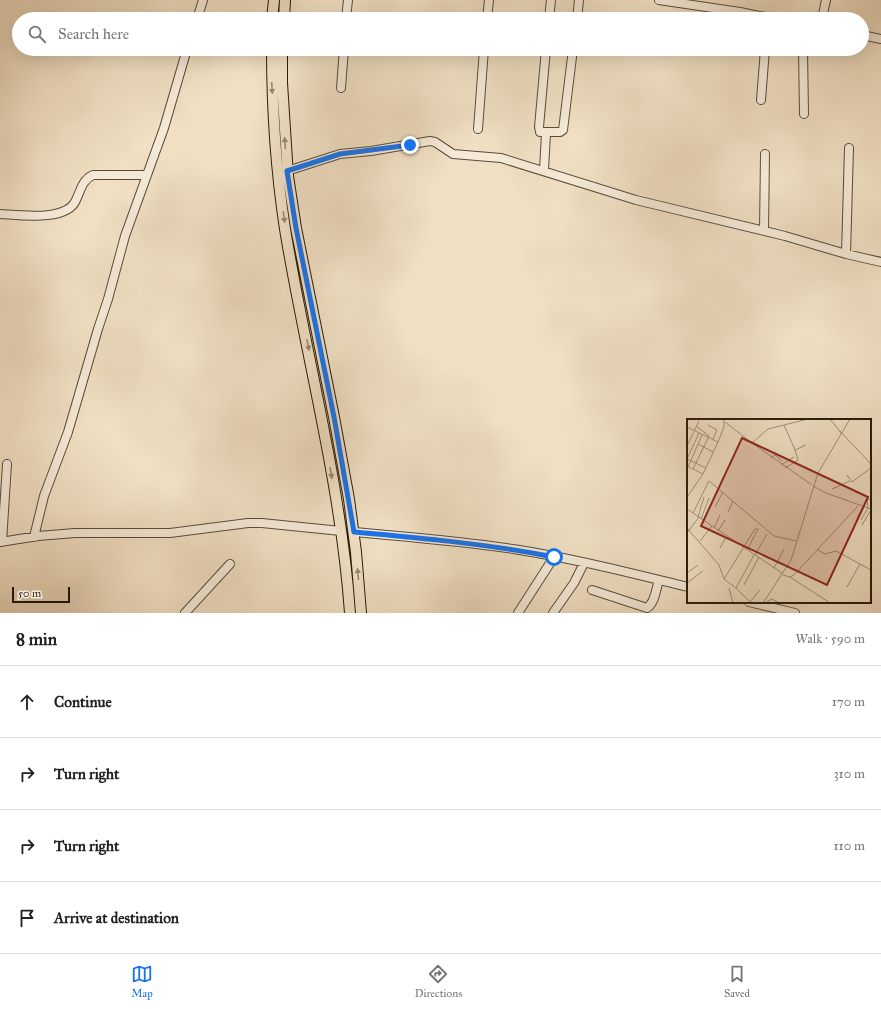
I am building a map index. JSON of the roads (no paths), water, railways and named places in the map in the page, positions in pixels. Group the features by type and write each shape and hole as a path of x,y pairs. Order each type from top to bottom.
{"main road":[{"path":"273,12 274,0"},
{"path":"284,12 285,0"},
{"path":"272,56 273,125 278,177 286,230 341,531 350,613"},
{"path":"282,56 287,171 296,228 331,402 354,532 361,613"},
{"path":"318,404 331,402"}],"street":[{"path":"199,12 203,0"},
{"path":"347,12 348,0"},
{"path":"488,12 489,0"},
{"path":"550,12 551,0"},
{"path":"578,12 579,0"},
{"path":"659,0 708,4 743,12"},
{"path":"823,12 826,0"},
{"path":"869,36 881,39"},
{"path":"34,537 44,496 68,432 108,299 125,236 164,128 185,56"},
{"path":"341,88 343,56"},
{"path":"478,129 483,56"},
{"path":"545,56 538,127 540,132 546,133 558,133 563,130 572,56"},
{"path":"761,100 764,56"},
{"path":"803,56 804,114"},
{"path":"544,170 546,133"},
{"path":"287,171 340,154 378,150 430,141 435,142 453,154 501,158 544,170 636,200 764,231 846,254 881,262"},
{"path":"846,254 850,148"},
{"path":"764,231 765,154"},
{"path":"0,214 39,216 54,214 64,210 76,202 83,183 88,177 93,175 147,176"},
{"path":"7,464 1,542 34,537 97,532 170,533 248,523 341,531"},
{"path":"354,532 515,549 687,587"},
{"path":"518,613 554,557"},
{"path":"553,613 574,583 584,563"},
{"path":"185,613 230,564"},
{"path":"592,590 647,608 653,600 658,580"},
{"path":"753,603 795,613"}]}
